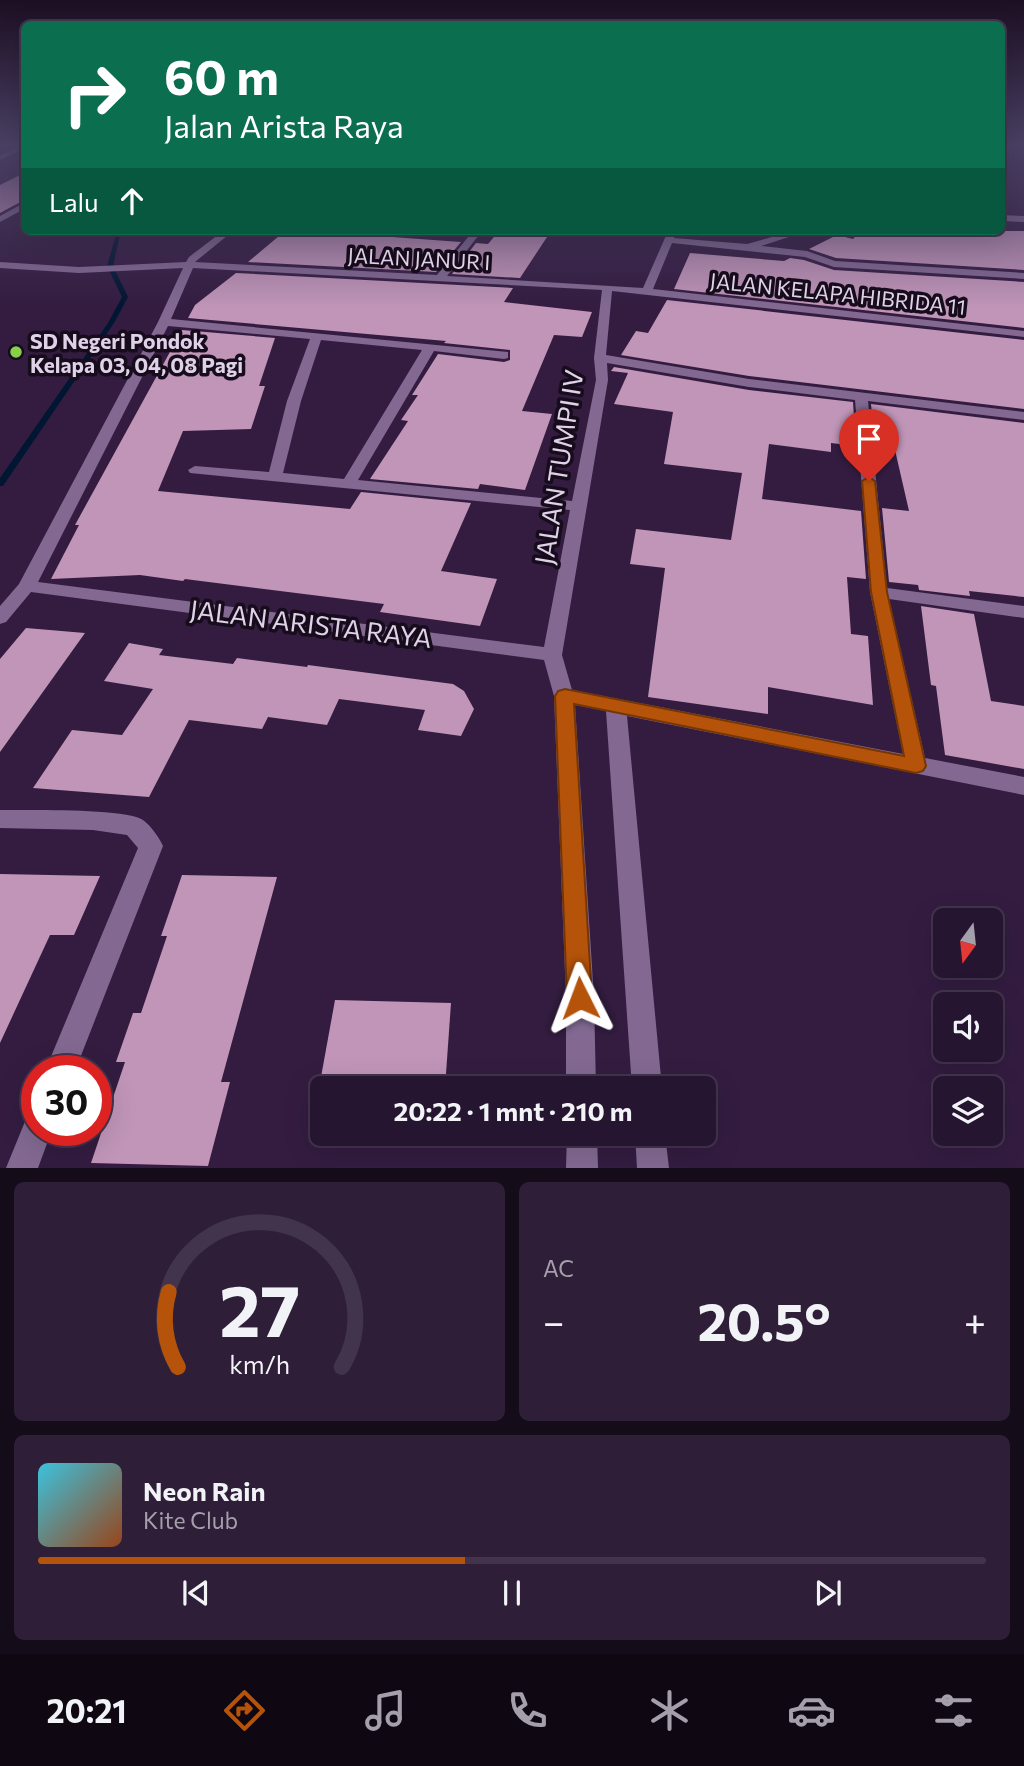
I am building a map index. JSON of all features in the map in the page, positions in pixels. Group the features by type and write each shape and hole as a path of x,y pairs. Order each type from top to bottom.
{"street":[{"path":"0,219 21,208"},
{"path":"1005,218 1024,219"},
{"path":"0,618 27,586 164,322 192,259 224,235"},
{"path":"439,279 474,235"},
{"path":"647,291 670,235 807,254 834,264 1024,276"},
{"path":"747,247 789,235"},
{"name":"JALAN JANUR I","path":"0,265 79,270 189,265 647,291"},
{"name":"JALAN TUMPI IV","path":"552,654 577,506 603,380 600,358 607,287"},
{"name":"JALAN KELAPA HIBRIDA 11","path":"647,291 1024,334"},
{"path":"164,322 504,355"},
{"path":"275,477 294,401 317,336"},
{"path":"349,483 430,347"},
{"path":"600,358 749,383 1024,416"},
{"path":"861,397 879,592 916,766"},
{"path":"195,470 577,506"},
{"name":"JALAN ARISTA RAYA","path":"27,586 552,654"},
{"path":"879,592 1024,612"},
{"path":"552,654 565,696 580,998 581,1076"},
{"path":"565,696 1024,786"},
{"path":"615,706 646,1076"},
{"path":"0,819 93,821 134,826 151,846 66,1055"},
{"path":"22,1167 31,1146"},
{"path":"582,1146 582,1167"},
{"path":"651,1146 653,1167"}],"building":[{"path":"0,200 21,200 21,202 0,213"},
{"path":"1005,231 1024,231 1024,270 836,258 809,249 837,235 853,239 857,235 1005,235"},
{"path":"280,235 364,235 461,242 436,272 248,262"},
{"path":"496,235 548,235 520,278 452,274 476,243 488,244"},
{"path":"690,253 784,261 790,258 834,270 1024,282 1024,328 674,289"},
{"path":"236,273 513,288 504,302 592,312 582,337 554,335 522,411 552,414 525,490 480,484 478,489 370,479 408,421 401,420 418,395 412,395 438,354 504,362 510,360 510,350 444,343 446,341 188,318 195,305"},
{"path":"667,300 1024,340 1024,409 749,376 621,355 636,331 648,333"},
{"path":"182,330 275,338 259,386 265,386 251,429 183,431 158,491 350,509 361,492 471,503 441,571 497,579 480,626 380,612 384,604 185,579 183,581 140,575 51,579 79,525 75,525"},
{"path":"614,367 749,390 853,402 856,446 831,443 831,452 769,444 762,499 861,511 866,579 847,577 851,634 868,636 873,705 768,687 768,714 648,697 665,568 630,564 636,529 731,540 742,473 664,464 673,412 614,404 628,373 611,371"},
{"path":"871,404 1024,423 1024,597 969,591 970,596 919,590 918,585 889,582 882,508 909,511 895,450 875,448"},
{"path":"921,606 974,614 991,701 1024,706 1024,769 945,755 936,686 931,685"},
{"path":"26,628 85,633 0,752 0,659"},
{"path":"129,643 163,649 159,655 233,664 237,658 308,665 453,684 464,691 474,709 461,736 418,730 425,710 339,699 327,725 268,717 262,729 189,720 149,797 33,788 72,730 122,735 153,689 104,681"},
{"path":"0,874 100,876 74,935 50,935 0,1043"},
{"path":"182,875 277,877 221,1082 230,1082 208,1166 91,1163 97,1146 112,1146 112,1101 125,1062 116,1062 133,1013 141,1013 167,936 161,936"},
{"path":"335,1000 451,1003 446,1076 321,1076"}],"waterway":[{"path":"0,484 111,323 125,297 110,266 118,235"}],"place":[{"name":"SD Negeri Pondok Kelapa 03, 04, 08 Pagi","path":"16,352"}],"route":[{"path":"580,998 565,696 916,766 879,592 869,481"}]}
